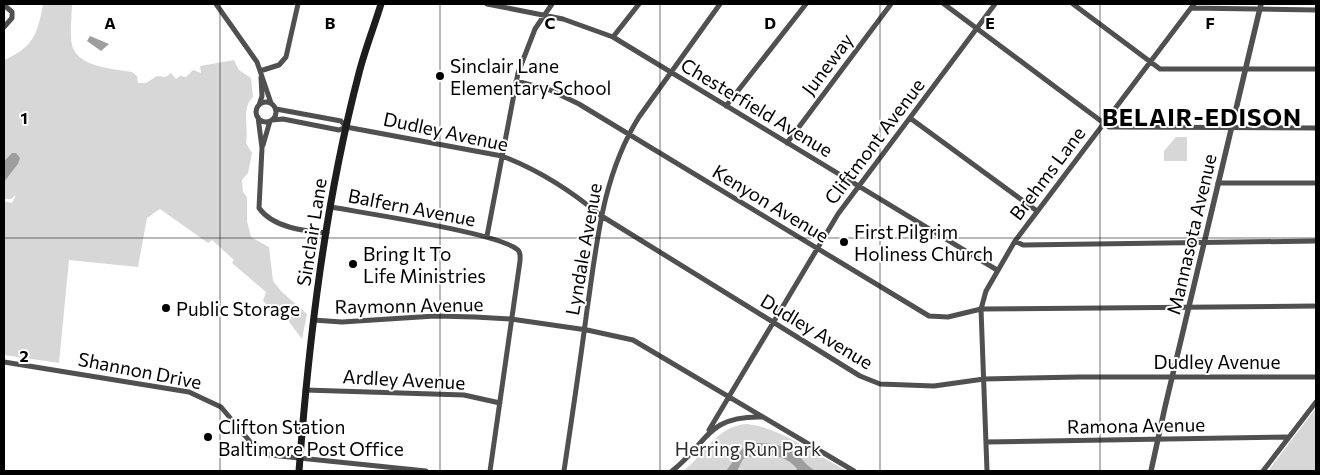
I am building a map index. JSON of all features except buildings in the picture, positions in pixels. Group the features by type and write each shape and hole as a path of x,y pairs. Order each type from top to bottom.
{"main road":[{"name":"Sinclair Lane","path":"299,471 305,390 313,320 331,208 346,127 359,72 381,4"}],"street":[{"path":"10,11 13,4"},
{"path":"216,4 256,62 271,103 276,109 341,121 346,127 339,130 284,119 263,121 258,117"},
{"path":"260,71 279,65 286,58 298,4"},
{"name":"Chesterfield Avenue","path":"487,4 582,24 613,38 997,270"},
{"path":"487,236 516,81 527,48 544,15 552,4"},
{"path":"613,38 639,4"},
{"name":"Lyndale Avenue","path":"564,471 600,216 613,168 628,134 670,72 720,4"},
{"path":"726,106 806,4"},
{"name":"Juneway","path":"787,143 891,4"},
{"path":"944,4 1109,127 1316,128"},
{"name":"Cliftmont Avenue","path":"709,430 817,248 858,187 995,4"},
{"path":"1073,4 1160,69 1316,69"},
{"path":"4,5 10,11 12,18 10,23 4,27"},
{"path":"1192,6 1261,6 1316,10"},
{"name":"Brehms Lane","path":"987,471 982,309 984,296 1015,241 1192,6"},
{"name":"Mannasota Avenue","path":"1152,471 1172,376 1261,6"},
{"path":"260,71 262,93 256,112 262,148 258,198 262,212 270,218 301,230 327,233"},
{"name":"Kenyon Avenue","path":"516,81 550,90 572,100 929,316 948,318 982,309 1316,306"},
{"path":"258,106 266,102 271,103"},
{"path":"262,148 271,120 276,115 276,109"},
{"path":"910,118 1037,212"},
{"name":"Dudley Avenue","path":"346,127 502,156 562,186 600,216 860,376 880,384 934,386 984,379 1172,376 1316,377"},
{"path":"1218,182 1316,183"},
{"name":"Balfern Avenue","path":"331,208 487,236 515,248 520,253 511,319"},
{"path":"1015,241 1023,245 1316,241"},
{"name":"Raymonn Avenue","path":"313,320 342,322 442,316 511,319 584,330 634,340 728,396"},
{"path":"490,471 511,319"},
{"name":"Shannon Drive","path":"4,362 189,392 221,407 242,434 262,452 300,459 426,471"},
{"name":"Ardley Avenue","path":"305,390 464,395 500,403"},
{"path":"728,396 854,471"},
{"path":"1263,471 1287,437 1316,402"},
{"path":"672,471 691,454 709,430 735,419 761,417"},
{"name":"Ramona Avenue","path":"986,442 1287,437"}],"green space":[{"path":"43,4 72,4 71,39 77,54 98,66 132,72 137,76 138,83 146,83 157,76 166,77 171,73 176,79 180,76 186,77 193,70 201,73 200,66 234,60 239,70 251,78 253,97 249,101 246,112 246,143 252,153 248,173 242,180 243,192 247,197 247,221 251,237 269,247 273,281 282,292 307,314 302,339 287,319 287,315 276,313 263,301 266,292 232,263 234,260 212,240 208,243 160,209 147,218 138,267 69,260 59,363 4,355 4,201 12,203 16,195 11,199 4,199 4,182 18,164 12,153 4,161 4,60 28,45 39,23"},
{"path":"1176,137 1187,137 1187,161 1164,161 1164,151"},
{"path":"1316,408 1316,471 1268,471"},
{"name":"Herring Run Park","path":"746,424 771,430 784,436 847,471 683,471 726,430"}],"shaded area":[{"path":"90,36 109,44 101,51 87,41"},
{"path":"12,153 16,153 20,158 18,164 4,182 4,161"},
{"path":"752,443 769,444 785,448 795,453 816,471 796,471 797,469 792,464 779,457 757,455 743,459 737,471 726,471 742,449"}],"place":[{"name":"Sinclair Lane Elementary School","path":"440,76"},
{"name":"First Pilgrim Holiness Church","path":"844,242"},
{"name":"Bring It To Life Ministries","path":"353,264"},
{"name":"Public Storage","path":"166,308"},
{"name":"Clifton Station Baltimore Post Office","path":"208,437"}],"district":[{"name":"BELAIR-EDISON","path":"1202,116"}]}
